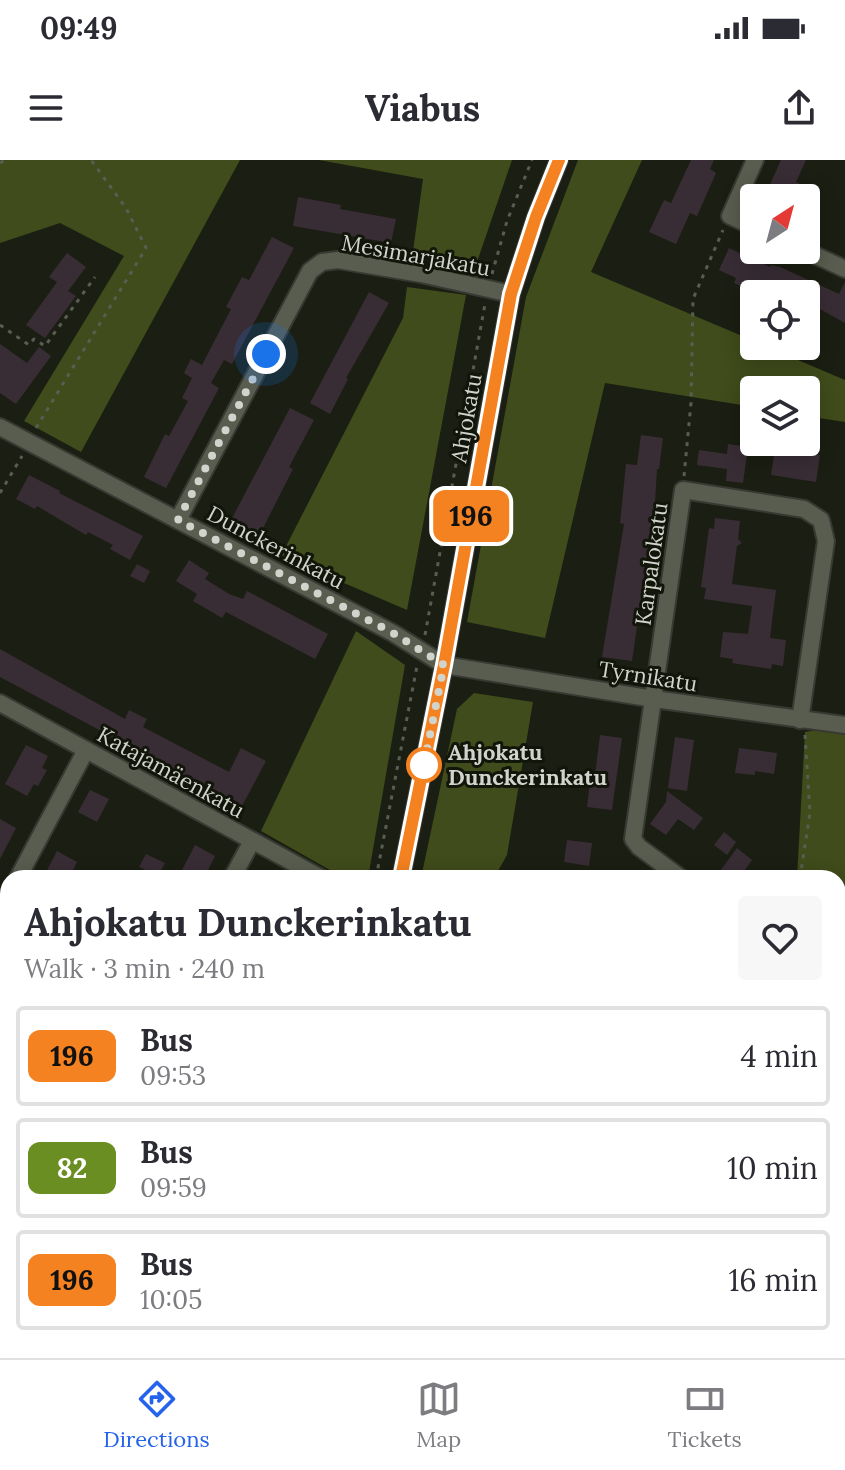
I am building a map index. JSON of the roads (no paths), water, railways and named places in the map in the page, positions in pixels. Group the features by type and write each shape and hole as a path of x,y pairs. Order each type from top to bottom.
{"street":[{"name":"Ahjokatu","path":"403,870 444,665 511,294 536,217 559,160"},
{"path":"744,184 755,160"},
{"path":"740,194 730,216 740,221"},
{"path":"820,257 845,269"},
{"name":"Mesimarjakatu","path":"178,520 310,271 322,262 338,260 421,274 511,294"},
{"name":"Dunckerinkatu","path":"0,427 32,435 178,520 393,633 444,665"},
{"name":"Karpalokatu","path":"670,870 633,839 683,490 804,509 821,520 826,541 802,720"},
{"name":"Tyrnikatu","path":"444,665 654,699 845,725"},
{"name":"Katajamäenkatu","path":"0,703 306,870"},
{"path":"22,870 86,750"},
{"path":"236,870 252,841"}],"place":[{"name":"Ahjokatu Dunckerinkatu","path":"424,765"}]}
